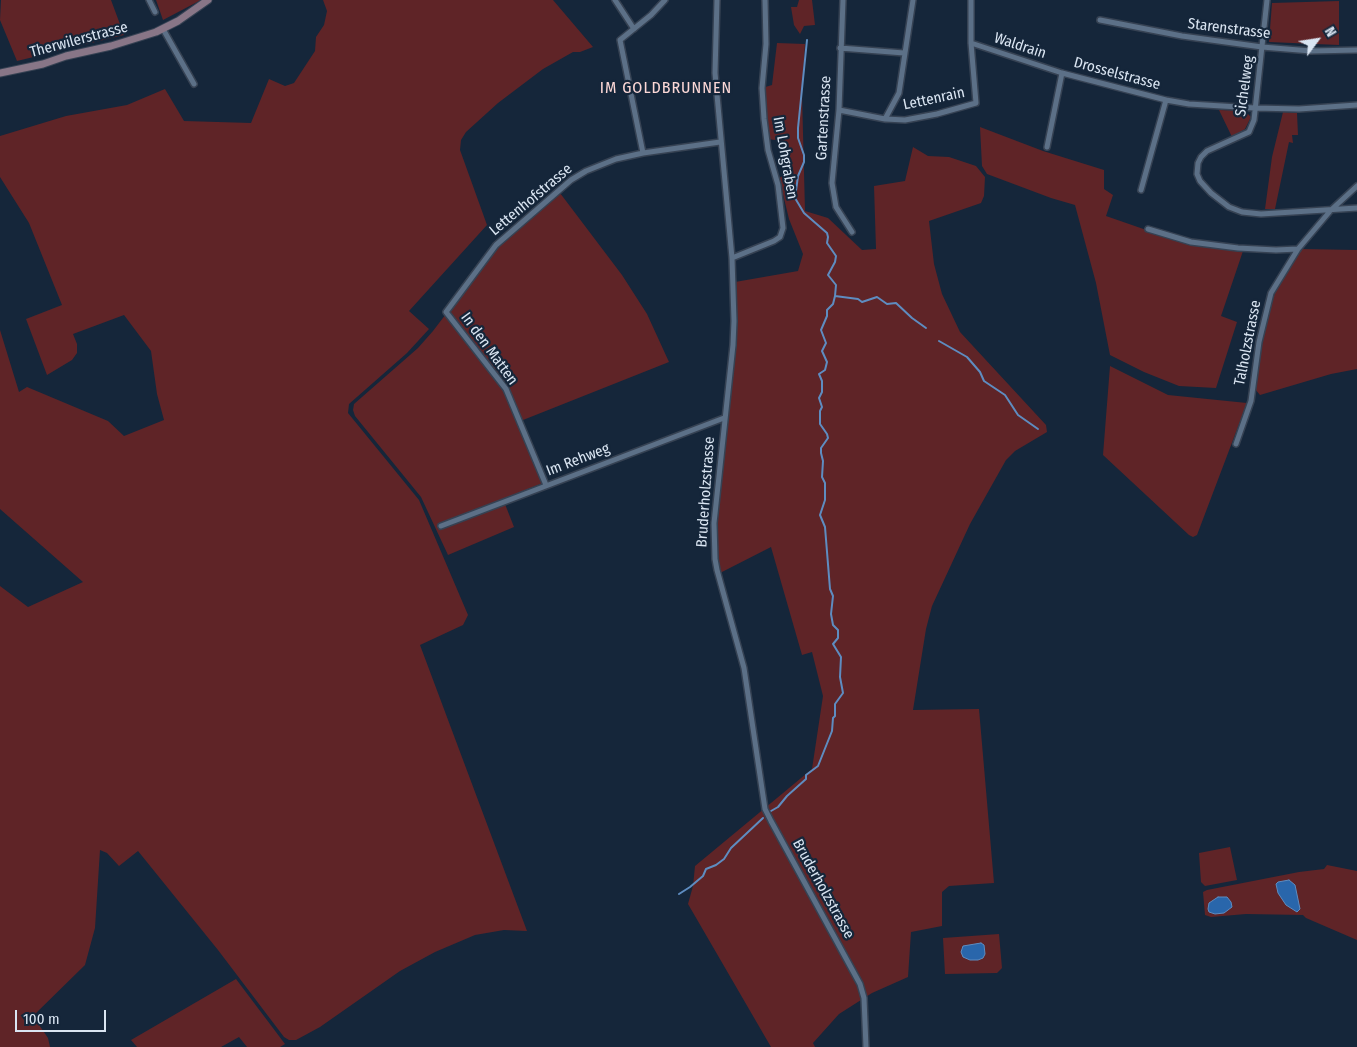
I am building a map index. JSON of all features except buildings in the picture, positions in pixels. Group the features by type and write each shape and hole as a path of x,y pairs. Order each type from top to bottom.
{"main road":[{"name":"Therwilerstrasse","path":"0,73 111,46 163,29 194,12 208,0"}],"street":[{"path":"149,0 155,12"},
{"path":"615,0 634,29"},
{"path":"643,153 620,40 652,15 665,0"},
{"name":"Bruderholzstrasse","path":"718,0 715,72 732,258 733,345 724,418 714,547 716,570 744,668 766,809 860,984 864,998 866,1047"},
{"name":"Im Lohgraben","path":"732,258 774,241 780,237 783,228 778,185 768,150 764,119 762,88 766,44 765,0"},
{"name":"Gartenstrasse","path":"843,0 839,110 832,183 836,206 852,232"},
{"path":"886,119 899,93 913,0"},
{"path":"971,0 971,43"},
{"name":"Sichelweg","path":"1267,0 1254,120 1248,132 1206,151 1200,156 1197,174 1200,182 1210,193 1229,207 1242,212 1262,214 1331,210"},
{"name":"Starenstrasse","path":"1100,20 1182,36 1262,47 1311,51 1357,50"},
{"path":"163,29 177,57 194,84"},
{"name":"Waldrain","path":"971,43 1062,73"},
{"name":"Lettenrain","path":"839,110 886,119 905,120 937,114 976,103 971,43"},
{"path":"840,48 904,53"},
{"path":"1047,147 1062,73"},
{"name":"Drosselstrasse","path":"1062,73 1166,100 1189,104 1299,109 1357,105"},
{"name":"Drosselstrasse","path":"1141,190 1166,100"},
{"name":"Lettenhofstrasse","path":"446,312 496,245 571,180 586,171 616,159 643,153 720,142"},
{"name":"Talholzstrasse","path":"1236,444 1251,401 1259,342 1271,293 1298,250 1331,210 1357,186"},
{"path":"1331,210 1357,208"},
{"path":"1148,229 1191,242 1238,248 1298,250"},
{"name":"In den Matten","path":"446,312 506,389 546,485"},
{"name":"Im Rehweg","path":"441,526 724,418"}],"shaded area":[{"path":"1,0 111,0 124,35 17,61 0,20"},
{"path":"156,0 201,0 163,20"},
{"path":"323,0 553,0 593,47 580,52 573,52 543,69 498,103 466,132 461,140 460,150 487,225 409,311 429,329 407,353 349,404 348,413 419,500 468,615 463,625 420,645 527,931 504,930 475,935 435,952 400,971 320,1027 296,1040 289,1040 284,1037 218,950 138,851 119,866 107,853 100,850 95,928 85,965 33,1016 48,1038 50,1047 0,1047 0,586 28,607 83,582 0,509 0,330 19,392 27,387 108,421 124,436 164,420 157,394 151,351 124,315 73,334 77,344 77,353 72,360 47,375 26,319 62,305 29,223 0,177 0,136 66,116 127,105 165,89 184,121 251,123 269,79 285,86 294,83 315,51 316,37 324,25 327,11"},
{"path":"799,0 812,0 815,25 804,26 800,34 794,25 791,7 797,7"},
{"path":"1339,1 1339,45 1269,42 1272,3"},
{"path":"777,43 805,44 802,94 805,211 828,218 862,250 876,249 874,186 905,181 913,147 928,156 949,157 976,166 985,177 984,196 981,203 929,221 934,264 942,294 960,332 1046,425 1047,432 1015,451 1006,460 970,524 932,606 926,629 913,710 979,709 994,883 949,886 942,892 942,926 911,932 908,977 872,993 839,1014 813,1043 815,1047 771,1047 688,904 693,886 695,866 812,769 823,696 812,652 802,655 771,547 720,573 715,534 735,353 735,282 798,271 803,254 789,219 779,178 789,172 784,141 767,139 762,88 772,85"},
{"path":"1219,110 1245,111 1251,117 1245,129 1232,137"},
{"path":"1283,112 1297,113 1298,135 1292,135 1293,143 1289,142 1275,209 1265,209 1272,157"},
{"path":"980,127 1043,151 1104,170 1104,189 1113,195 1106,216 1178,241 1243,251 1221,316 1237,322 1216,388 1179,386 1144,372 1110,355 1096,283 1075,205 987,174 982,166"},
{"path":"560,193 622,275 647,314 669,362 518,422 543,483 503,499 514,527 448,555 421,497 355,416 354,404 418,348 497,247"},
{"path":"1301,249 1357,250 1357,369 1331,374 1260,395 1255,389 1265,326 1277,286"},
{"path":"1110,366 1168,395 1247,403 1197,535 1193,537 1103,455"},
{"path":"1230,847 1237,880 1205,886 1201,882 1199,853"},
{"path":"1327,865 1357,871 1357,940 1303,915 1246,914 1211,917 1205,915 1203,892 1207,890 1324,869"},
{"path":"999,934 1002,968 997,973 945,974 943,938"},
{"path":"236,979 285,1044 280,1047 247,1047 239,1037 221,1047 137,1047 131,1040"}],"water":[{"path":"1289,880 1295,885 1300,909 1297,912 1286,905 1278,893 1276,884"},
{"path":"1218,897 1227,897 1232,907 1224,913 1215,914 1209,912 1209,903"},
{"path":"981,943 984,945 985,954 983,958 970,960 963,957 961,952 963,946"}],"waterway":[{"path":"771,811 778,807 806,779 806,775 818,766 832,731 835,704 843,693 840,677 841,657 833,644 838,638 838,630 833,625 831,614 833,596 830,589 825,527 820,515 825,500 821,448 828,438 820,424 820,411 822,407 819,398 822,392 822,381 819,374 825,370 827,362 822,351 826,343 821,330 827,316 827,310 833,304 835,296 836,285 828,275 836,256 827,243 827,233 804,213 795,198 798,176 804,162 804,155 798,138 798,128 807,40"},
{"path":"835,296 858,299 862,302 877,297 887,304 896,303 926,328"},
{"path":"939,341 967,357 980,372 984,381 1005,395 1018,415 1038,429"},
{"path":"679,894 703,876 706,869 724,859 731,848 763,818"}],"district":[{"name":"IM GOLDBRUNNEN","path":"666,89"}]}
